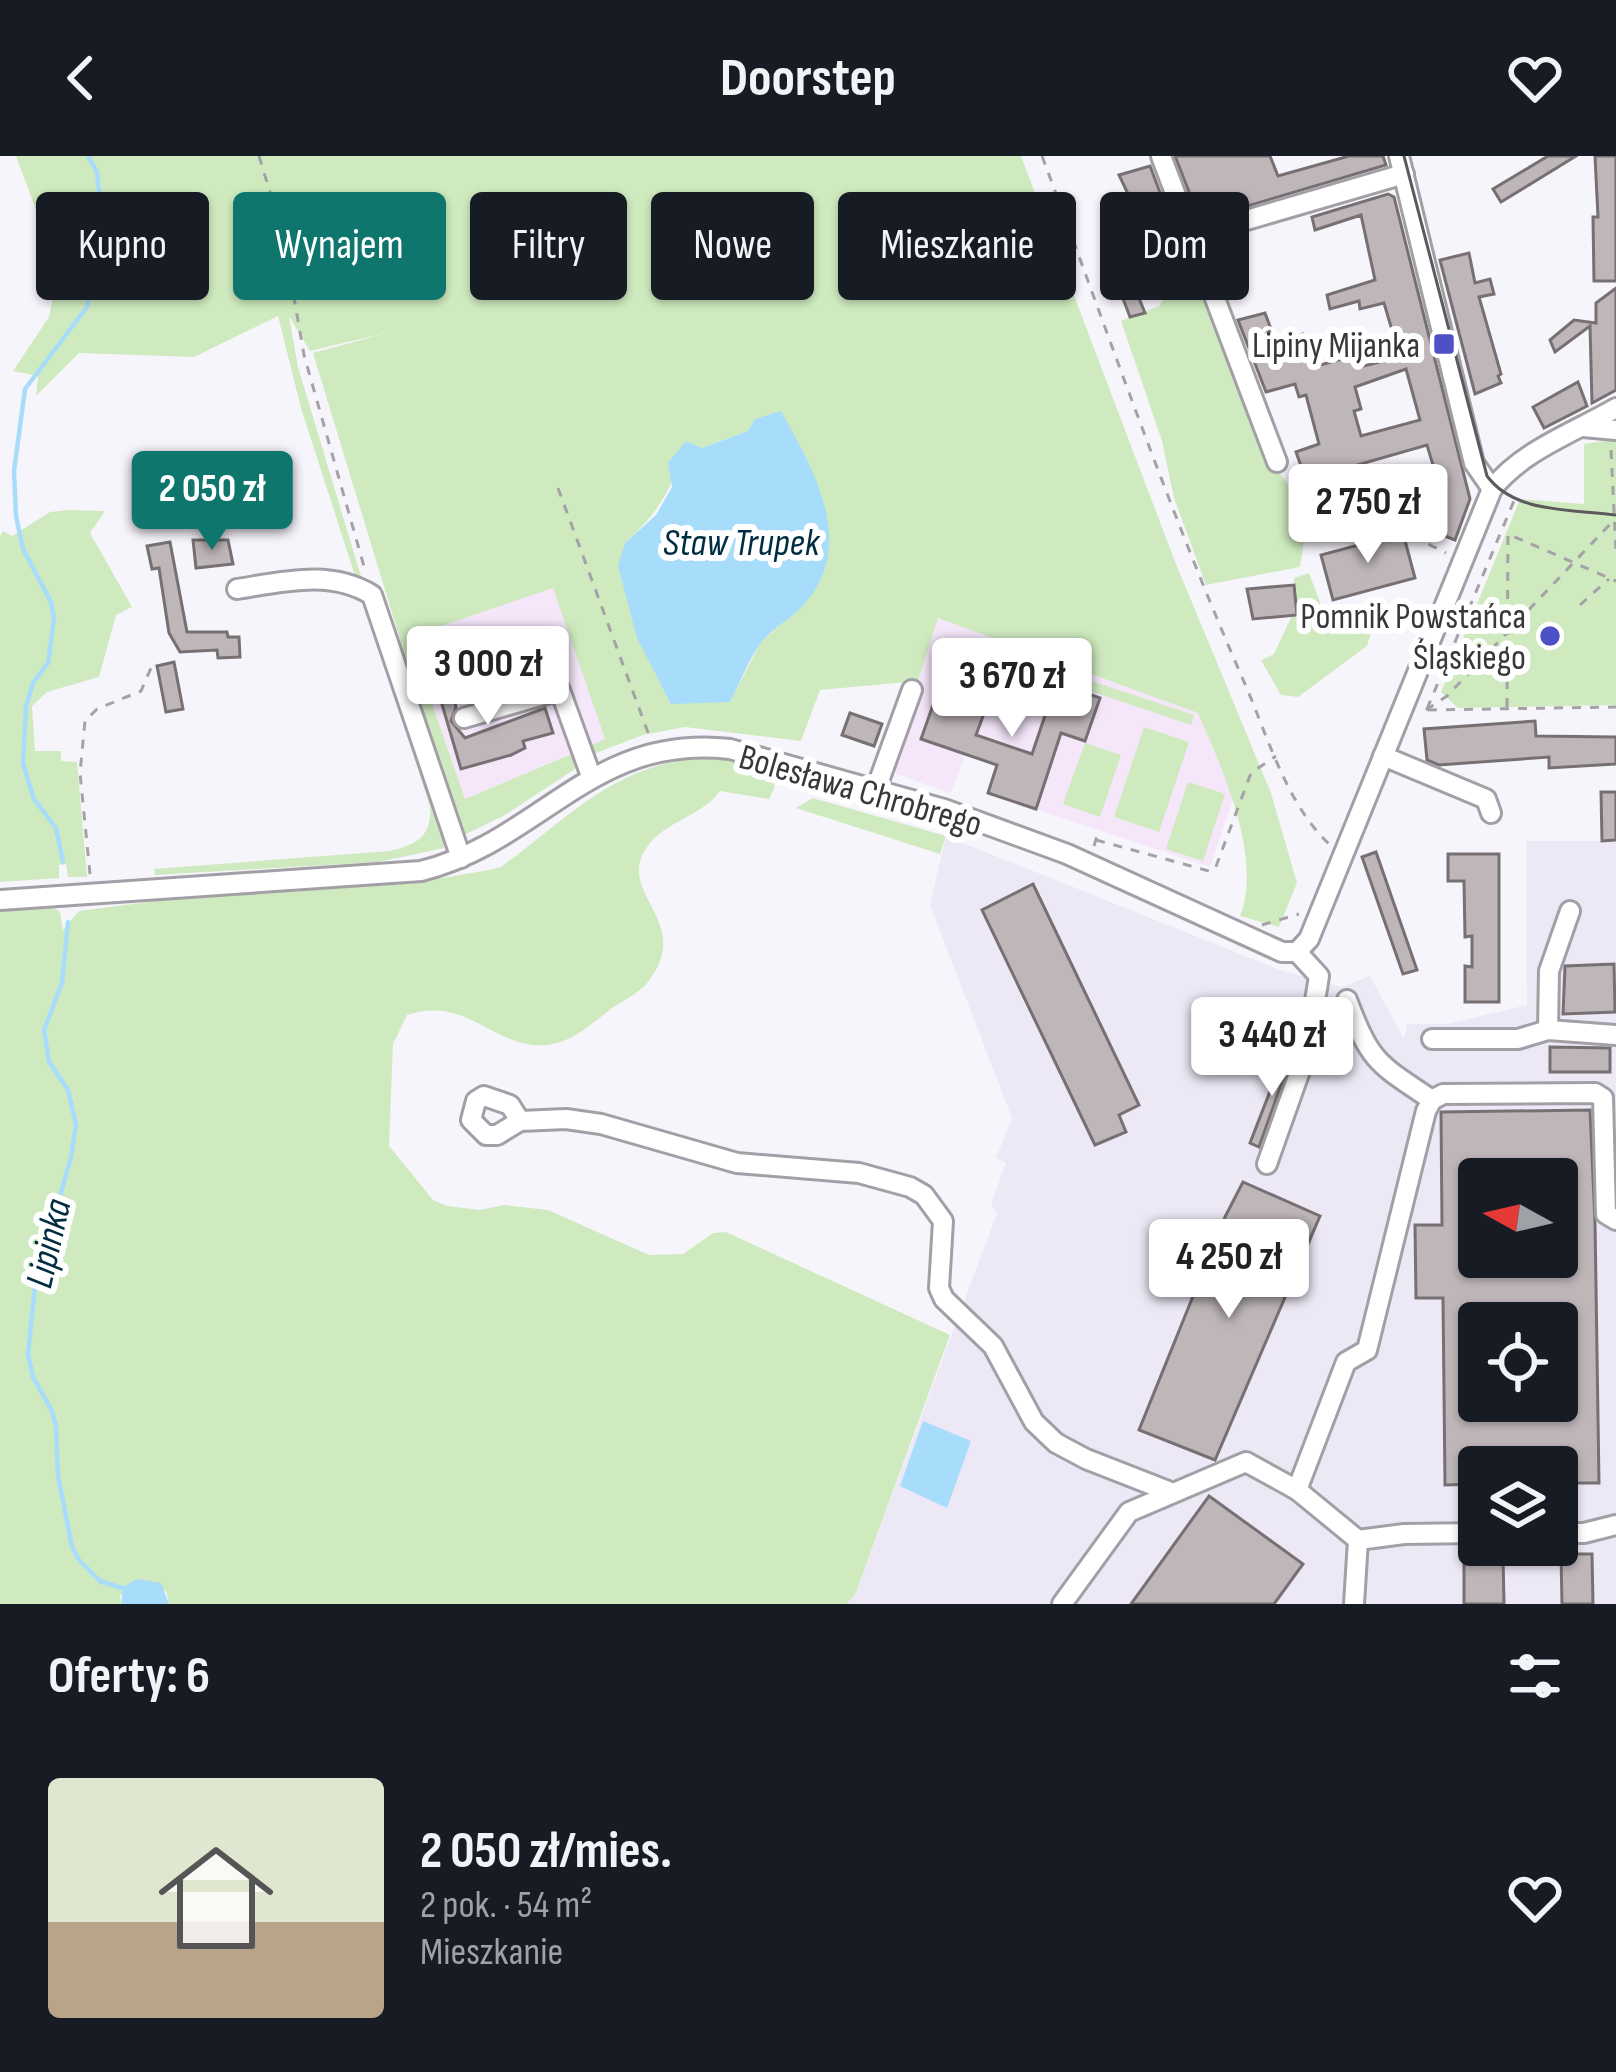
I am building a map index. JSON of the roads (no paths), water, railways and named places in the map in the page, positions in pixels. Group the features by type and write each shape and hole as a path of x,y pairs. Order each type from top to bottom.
{"street":[{"path":"1161,156 1175,192"},
{"path":"1249,217 1402,165 1474,463 1492,489"},
{"path":"1216,300 1277,462"},
{"path":"1267,1164 1307,1051 1319,976 1297,952 1309,938 1492,489 1526,457 1616,409"},
{"path":"1583,427 1613,432"},
{"path":"237,589 318,579 356,585 373,595 461,858"},
{"path":"464,718 560,690 591,776"},
{"path":"876,789 912,690"},
{"name":"Bolesława Chrobrego","path":"0,900 397,874 461,858 646,744 709,746 876,789 1067,854 1215,924 1282,952 1297,952"},
{"path":"1383,756 1486,799 1491,813"},
{"path":"1548,1030 1549,971 1570,911"},
{"path":"1347,1000 1363,1042 1377,1063 1432,1100"},
{"path":"1432,1039 1518,1039 1594,1022 1616,1035"},
{"path":"1297,1490 1346,1362 1367,1350 1432,1100 1443,1094 1595,1093 1603,1098 1606,1214 1616,1220"},
{"path":"520,1121 566,1119 601,1124 737,1163 872,1174 923,1195 943,1221 939,1288 944,1299 992,1346 1034,1423 1056,1443 1085,1459 1173,1493"},
{"path":"1062,1604 1129,1512 1246,1462 1297,1490 1358,1540 1458,1533"},
{"path":"1578,1533 1616,1525"},
{"path":"1354,1604 1358,1540"}],"water":[{"name":"Staw Trupek","path":"781,411 824,504 829,529 822,577 803,606 760,644 730,702 671,704 637,638 618,566 625,543 656,515 672,487 668,463 686,441 702,448 748,431 755,419"},
{"path":"923,1421 971,1441 947,1508 900,1486"},
{"path":"137,1579 161,1583 169,1604 121,1604 123,1587"}],"waterway":[{"name":"Lipinka","path":"63,862 56,828 34,799 23,763 26,706 33,683 48,663 54,619 51,602 23,549 14,471 25,389 87,307 100,201 97,172 88,156"},
{"name":"Lipinka","path":"68,922 62,983 44,1030 49,1062 68,1090 76,1125 35,1286 28,1354 56,1427 58,1476 72,1547 100,1581 125,1589"}],"tram line":[{"path":"1404,156 1487,476 1499,488 1529,503 1616,515"}],"place":[{"name":"Lipiny Mijanka","path":"1444,344"},
{"name":"Pomnik Powstańca Śląskiego","path":"1550,636"}]}
